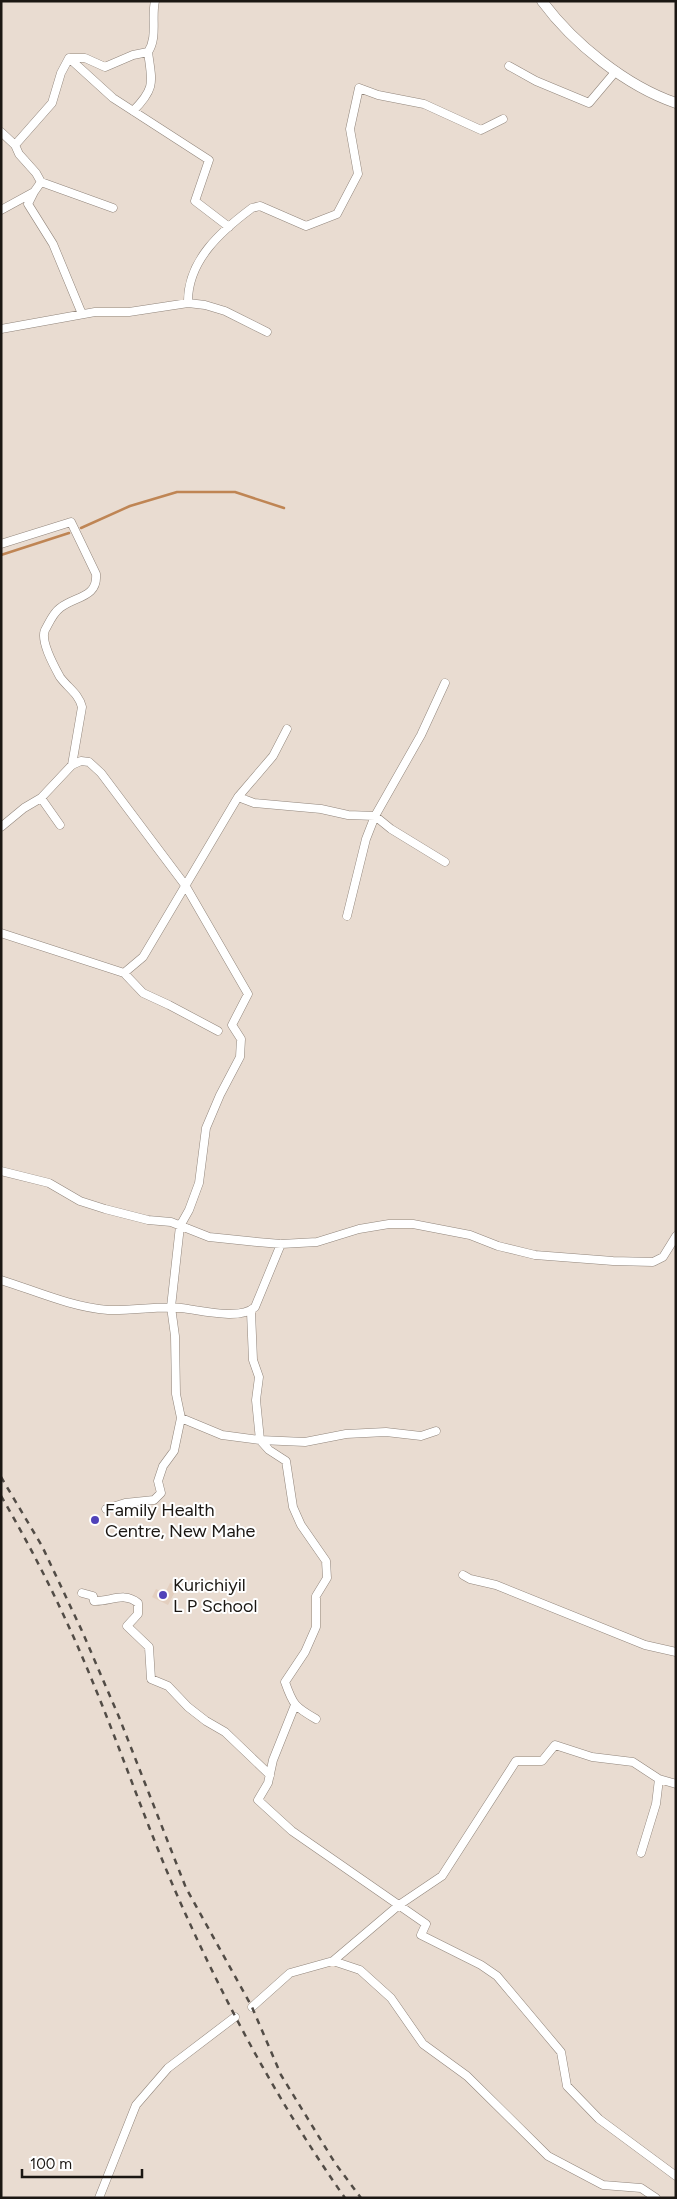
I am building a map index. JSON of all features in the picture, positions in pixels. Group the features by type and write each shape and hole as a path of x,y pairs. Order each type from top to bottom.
{"main road":[{"path":"542,1 557,21 598,58 653,95 676,103"}],"street":[{"path":"133,111 145,99 152,84 148,52 154,38 153,10 155,1"},
{"path":"69,58 86,58 105,67 133,55 148,52"},
{"path":"69,58 113,98 209,160 195,201 230,227"},
{"path":"15,145 52,103 61,73 69,58"},
{"path":"509,66 536,81 589,103 616,71"},
{"path":"188,303 190,283 200,260 212,243 252,208 260,206 306,226 337,214 358,174 350,129 359,88 378,95 424,104 481,130 502,119"},
{"path":"1,132 15,145 18,154 36,173 41,182 113,208"},
{"path":"41,182 28,204 53,244 82,314"},
{"path":"1,210 34,192"},
{"path":"1,328 82,314 129,312 188,303 205,305 224,311 267,332"},
{"path":"1,544 71,522 96,574 97,583 94,590 60,608 53,616 44,633 43,644 60,677 80,698 82,708 72,765"},
{"path":"347,916 366,839 375,816 421,735 444,683"},
{"path":"124,973 143,957 238,797 273,756 287,729"},
{"path":"1,827 24,808 41,798 72,765 81,761 89,762 101,773 186,885 248,994 232,1025 241,1039 240,1057 220,1095 206,1128 199,1183 189,1210 180,1226 171,1307 175,1336 176,1394 182,1418 174,1451 163,1466 158,1481 161,1493 154,1500 125,1502 106,1509"},
{"path":"238,797 254,803 321,809 348,815 375,816 391,829 445,862"},
{"path":"41,798 60,825"},
{"path":"1,933 124,973 143,993 218,1031"},
{"path":"1,1171 49,1183 80,1200 105,1209 148,1220 171,1222 209,1236 281,1244 318,1242 359,1229 389,1224 413,1224 470,1235 498,1246 535,1255 590,1260 653,1262 663,1257 676,1236"},
{"path":"281,1244 255,1307 251,1312 253,1360 259,1377 256,1400 260,1440 286,1461 293,1507 301,1524 326,1561 326,1578 316,1596 316,1627 305,1652 285,1682 291,1701 316,1719"},
{"path":"1,1280 60,1301 106,1310 143,1310 171,1307 221,1314 251,1312"},
{"path":"182,1418 222,1435 260,1440 305,1442 346,1434 386,1432 421,1436 436,1431"},
{"path":"463,1575 496,1585 645,1645 676,1652"},
{"path":"82,1593 93,1596 94,1601 125,1597 133,1599 138,1603 138,1614 127,1626 149,1647 151,1678 168,1686 188,1707 206,1721 225,1732 270,1775"},
{"path":"295,1705 273,1760 268,1783 258,1800 292,1830 426,1924 421,1935 481,1965 497,1976 561,2052 567,2086 598,2119 676,2176"},
{"path":"252,2007 290,1973 333,1961 399,1905 442,1876 516,1760 542,1761 556,1745 592,1757 633,1762 659,1779 676,1784"},
{"path":"641,1853 656,1804 659,1779"},
{"path":"333,1961 360,1970 391,1998 424,2044 467,2076 548,2156 603,2185 641,2188 656,2198"},
{"path":"99,2198 136,2105 168,2068 235,2017"}],"shaded area":[{"name":"Kurichiyil L P School","path":"170,1583 178,1586 168,1605 152,1597 156,1589 165,1593"}],"waterway":[{"path":"81,528 130,506 177,492 235,492 284,508"},
{"path":"1,555 69,533"}],"railway":[{"path":"1,1477 42,1546 82,1631 119,1717 186,1888 252,2007 281,2075 335,2163 361,2198"},
{"path":"1,1496 40,1567 75,1640 164,1864 211,1968 273,2086 345,2198"}],"place":[{"name":"Family Health Centre, New Mahe","path":"95,1520"},
{"name":"Kurichiyil L P School","path":"163,1595"}]}
